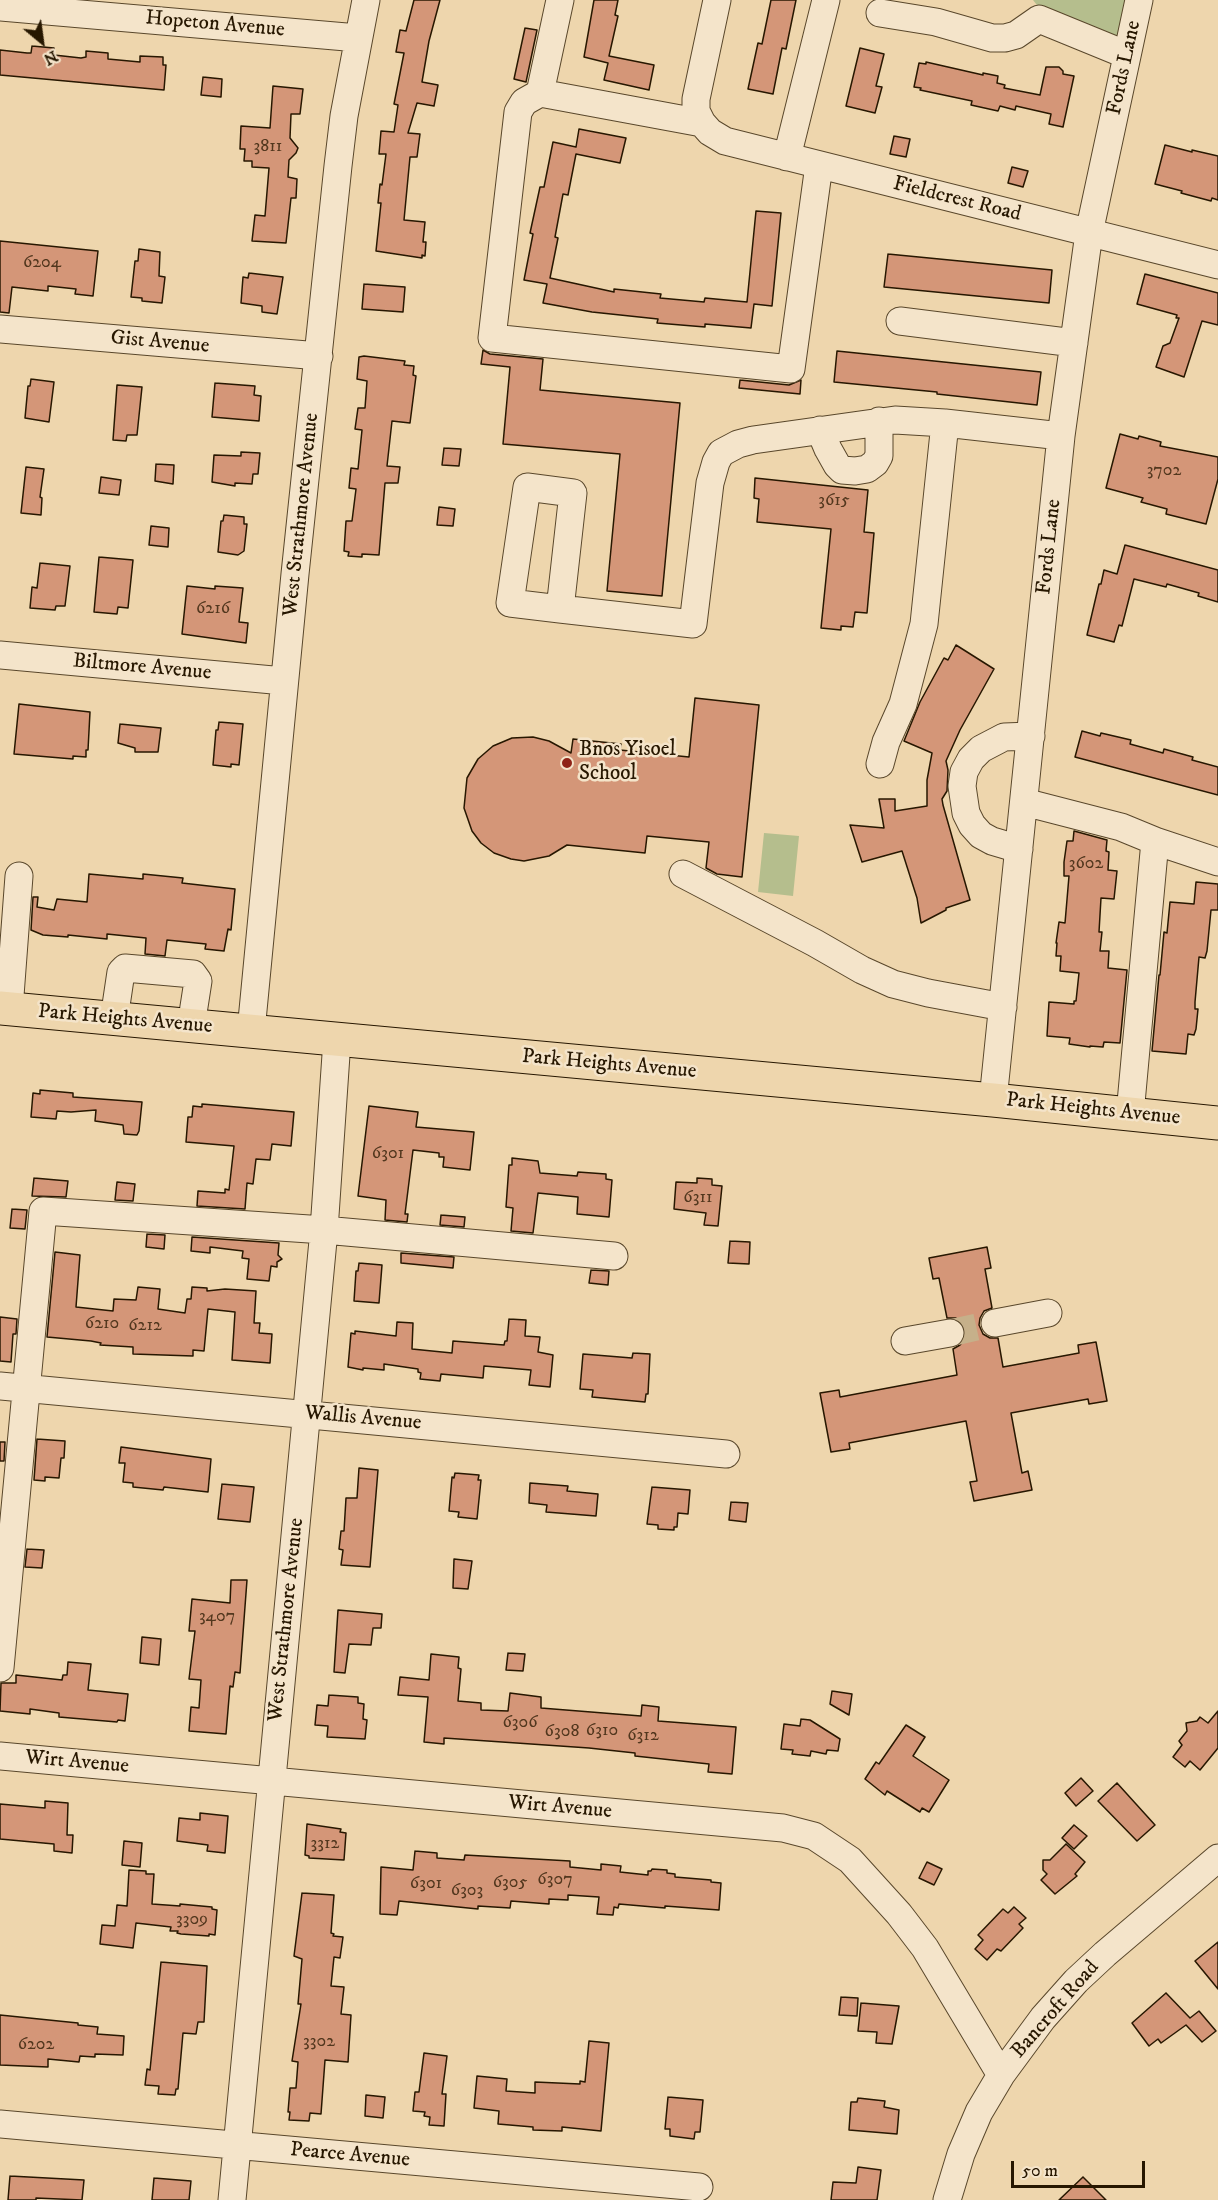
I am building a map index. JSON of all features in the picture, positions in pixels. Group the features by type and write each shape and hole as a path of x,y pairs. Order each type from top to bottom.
{"main road":[{"name":"Park Heights Avenue","path":"4,1009 993,1100 1218,1123"}],"street":[{"name":"West Strathmore Avenue","path":"251,1031 339,156 366,0"},
{"path":"540,93 560,0"},
{"path":"702,123 696,111 696,99 717,0"},
{"path":"787,157 826,0"},
{"name":"Fords Lane","path":"993,1100 1061,436 1089,233 1139,0"},
{"name":"Hopeton Avenue","path":"0,7 78,6 189,12 358,38"},
{"path":"880,13 936,22 992,38 1005,38 1016,35 1033,10 1127,55"},
{"path":"702,123 540,93 524,102 518,112 492,338 791,369 819,165"},
{"name":"Fieldcrest Road","path":"702,123 710,132 725,141 1218,265"},
{"path":"900,321 1074,343"},
{"name":"Gist Avenue","path":"0,329 319,356"},
{"path":"560,609 693,624 711,483 716,462 721,453 738,444 895,420 945,423 1061,436"},
{"path":"820,430 837,465 842,470 855,471 867,469 875,463 879,456 879,422"},
{"path":"880,764 886,741 903,704 924,624 945,423"},
{"name":"Biltmore Avenue","path":"0,655 285,681"},
{"path":"1019,849 992,841 981,835 972,825 966,813 962,786 964,772 971,759 981,749 1004,738 1031,736"},
{"path":"1024,802 1121,827 1218,862"},
{"path":"1130,1114 1155,841"},
{"path":"683,874 883,979 928,993 1003,1007"},
{"path":"4,1009 19,876"},
{"path":"114,1019 121,972 125,968 194,974 198,981 191,1026"},
{"name":"West Strathmore Avenue","path":"232,2200 324,1230 337,1040"},
{"path":"0,1668 13,1388 43,1211 324,1230 614,1256"},
{"path":"995,1323 1048,1313"},
{"path":"905,1341 950,1333"},
{"name":"Wallis Avenue","path":"13,1388 726,1454"},
{"name":"Wirt Avenue","path":"0,1755 783,1828 814,1836 850,1860 926,1948 1001,2075"},
{"name":"Bancroft Road","path":"947,2200 961,2154 979,2112 1001,2075 1043,2018 1076,1981 1105,1954 1218,1858"},
{"name":"Pearce Avenue","path":"0,2124 699,2187"}],"green space":[{"path":"1033,0 1126,0 1117,47 1040,9"},
{"path":"764,833 799,836 793,896 758,892"}],"building":[{"path":"414,0 440,0 429,41 422,82 438,85 434,106 417,103 408,133 420,134 417,157 410,157 404,220 425,222 423,242 426,242 425,256 422,255 422,258 376,251 381,203 378,203 386,154 379,154 381,131 394,132 398,105 394,104 404,53 396,52 400,30 406,31"},
{"path":"594,0 618,0 615,15 618,16 609,56 654,65 649,90 604,80 608,63 584,57"},
{"path":"771,0 796,0 786,49 782,48 773,94 748,89 758,43 762,44"},
{"path":"525,28 537,30 526,82 514,79"},
{"path":"32,46 54,48 54,55 81,58 86,57 86,51 108,53 108,59 140,62 140,56 163,57 163,65 166,65 164,90 0,75 0,50 31,53"},
{"path":"860,48 884,54 876,86 882,87 875,113 846,106"},
{"path":"926,62 983,75 983,73 998,76 997,83 1005,85 1004,88 1040,95 1046,67 1059,67 1063,74 1074,76 1063,127 1049,124 1051,114 1016,106 1015,110 1000,106 998,111 971,105 972,101 920,90 921,88 914,87 919,63 926,64"},
{"path":"203,77 222,79 221,97 201,95"},
{"path":"273,86 303,89 300,114 291,114 290,138 298,148 289,160 288,177 297,179 296,198 291,198 286,243 252,241 255,215 265,216 269,168 252,167 252,161 244,161 245,149 240,149 241,126 270,128"},
{"path":"579,129 626,138 620,163 576,154 568,195 563,194 550,278 614,292 614,289 661,294 660,298 704,302 705,298 747,302 756,211 781,213 772,306 754,304 751,328 657,323 658,319 592,312 543,303 547,284 524,280 533,234 530,233 540,187 544,187 553,142 576,147"},
{"path":"894,136 910,139 906,157 890,154"},
{"path":"1165,145 1218,156 1218,200 1212,198 1211,201 1155,184"},
{"path":"1012,167 1028,171 1023,187 1008,183"},
{"path":"0,241 98,251 93,296 75,294 76,289 48,286 48,291 12,287 9,313 0,312"},
{"path":"139,249 160,252 159,276 165,277 162,303 142,301 142,298 131,297 135,261 138,261"},
{"path":"888,254 1052,270 1049,303 884,287"},
{"path":"249,273 283,277 277,314 262,312 262,306 241,303 243,277 248,278"},
{"path":"1145,274 1218,293 1218,325 1202,321 1184,377 1156,367 1163,346 1170,343 1179,318 1176,318 1177,315 1137,304"},
{"path":"364,284 405,287 403,312 362,309"},
{"path":"483,350 490,354 543,359 540,390 680,403 662,596 607,591 620,454 503,444 510,367 481,364"},
{"path":"837,351 1041,372 1037,405 834,382"},
{"path":"359,357 405,361 404,365 414,366 413,375 416,376 410,423 392,421 387,466 400,467 398,483 385,483 379,555 362,554 362,557 348,556 349,552 344,551 346,521 352,521 356,489 349,488 351,468 358,469 362,430 355,429 358,408 365,408 367,381 357,379"},
{"path":"31,379 54,382 49,422 25,418 28,386 30,386"},
{"path":"740,380 789,385 801,380 800,394 739,388"},
{"path":"215,383 255,386 254,395 261,396 259,421 212,417"},
{"path":"117,385 142,387 137,435 127,435 126,441 113,440"},
{"path":"1120,434 1161,442 1160,446 1218,457 1218,479 1206,524 1166,514 1167,509 1141,502 1143,498 1106,488"},
{"path":"444,448 461,449 459,466 442,465"},
{"path":"241,452 260,453 258,474 253,474 252,484 235,483 235,486 212,482 214,455 241,456"},
{"path":"156,464 174,465 173,484 155,481"},
{"path":"26,467 44,469 40,497 42,498 41,515 21,513"},
{"path":"101,477 121,480 119,495 99,493"},
{"path":"755,478 868,490 864,532 874,533 867,613 855,612 853,627 841,626 841,630 821,628 831,529 757,522 759,499 754,498"},
{"path":"439,507 455,509 453,526 437,525"},
{"path":"224,515 244,517 244,524 247,524 244,551 238,555 218,552 221,521"},
{"path":"151,526 169,528 168,547 149,545"},
{"path":"1125,545 1218,570 1218,602 1198,596 1199,593 1167,584 1166,587 1134,579 1122,626 1119,625 1114,642 1087,635 1104,570 1117,574"},
{"path":"99,557 133,560 128,608 118,607 117,614 94,612"},
{"path":"40,563 70,566 65,606 56,606 55,610 30,608 32,587 37,588"},
{"path":"187,586 215,589 215,586 243,588 239,622 248,623 246,643 182,634"},
{"path":"956,645 994,669 960,730 946,761 947,791 942,799 970,900 946,908 921,923 917,898 902,851 862,862 850,825 884,828 879,799 895,799 895,811 927,806 927,780 932,753 904,741 920,702 944,658 948,660"},
{"path":"695,698 759,705 742,877 717,874 706,868 709,842 647,836 645,853 567,845 549,856 524,861 494,853 481,843 472,831 464,808 467,778 478,759 493,746 512,738 533,737 549,741 571,753 573,739 621,744 620,750 689,757"},
{"path":"19,704 90,712 86,757 73,756 73,759 14,754"},
{"path":"219,722 243,724 239,765 231,764 231,767 213,765 216,730 218,730"},
{"path":"120,724 161,728 158,752 135,752 135,748 118,743"},
{"path":"1082,731 1131,740 1130,744 1163,753 1164,749 1218,767 1218,795 1075,757"},
{"path":"1074,831 1107,840 1108,870 1117,871 1114,899 1101,898 1100,951 1109,951 1108,968 1127,970 1120,1043 1104,1042 1103,1047 1069,1044 1070,1038 1047,1036 1049,1002 1074,1004 1076,1001 1079,973 1060,971 1061,956 1056,956 1059,922 1065,923 1069,876 1064,876 1067,841 1073,841"},
{"path":"89,874 143,879 143,874 183,878 182,883 235,889 231,930 228,929 224,951 205,949 206,944 167,940 165,956 145,954 146,938 107,934 107,939 68,935 68,937 43,935 31,930 33,897 38,897 37,907 54,910 57,899 87,902"},
{"path":"1196,882 1218,884 1218,910 1211,910 1207,951 1205,958 1199,957 1195,1002 1195,1009 1198,1009 1196,1029 1194,1035 1188,1034 1186,1054 1152,1051 1164,932 1167,933 1170,902 1194,904"},
{"path":"40,1090 73,1093 73,1097 142,1102 139,1131 137,1135 124,1134 123,1125 95,1121 96,1110 57,1111 56,1119 31,1117 33,1093 40,1094"},
{"path":"202,1104 294,1112 291,1146 272,1144 270,1160 256,1159 253,1184 247,1183 245,1209 197,1206 198,1191 225,1193 225,1189 229,1190 234,1146 186,1142 188,1117 192,1117 193,1106 202,1107"},
{"path":"369,1106 418,1112 416,1127 474,1132 470,1170 443,1167 444,1157 439,1157 439,1153 413,1150 405,1214 408,1214 407,1222 385,1220 386,1200 358,1196"},
{"path":"512,1158 538,1161 540,1173 577,1176 578,1172 606,1174 606,1179 612,1180 609,1217 577,1214 578,1197 538,1193 533,1233 511,1231 513,1208 506,1207 509,1165 512,1165"},
{"path":"34,1178 68,1181 66,1197 32,1196"},
{"path":"697,1178 712,1179 712,1185 722,1186 718,1226 704,1225 706,1213 674,1209 676,1182 697,1183"},
{"path":"117,1182 135,1184 133,1201 115,1200"},
{"path":"12,1209 27,1210 25,1229 10,1228"},
{"path":"441,1215 465,1217 464,1227 440,1225"},
{"path":"147,1234 165,1235 164,1249 146,1247"},
{"path":"192,1237 279,1243 278,1255 282,1259 277,1262 277,1267 271,1266 269,1281 247,1279 249,1259 242,1258 243,1251 210,1247 210,1253 191,1251"},
{"path":"730,1241 750,1242 749,1264 728,1263"},
{"path":"987,1247 991,1268 985,1269 992,1308 984,1311 979,1325 983,1334 990,1338 998,1338 1003,1367 1079,1353 1078,1345 1096,1342 1107,1401 1089,1404 1088,1399 1011,1413 1022,1473 1028,1471 1032,1490 974,1501 970,1482 977,1481 966,1421 849,1443 850,1449 831,1452 820,1393 839,1390 840,1397 957,1375 953,1349 965,1339 965,1330 962,1322 956,1318 947,1318 939,1278 933,1279 929,1258"},
{"path":"55,1252 80,1255 76,1307 113,1311 114,1299 136,1300 138,1287 160,1289 158,1309 185,1313 187,1299 191,1299 192,1287 207,1288 207,1291 225,1289 256,1291 254,1323 260,1323 259,1333 272,1334 270,1363 232,1360 235,1312 208,1309 204,1351 193,1350 193,1356 133,1354 133,1347 100,1345 101,1343 91,1341 47,1337"},
{"path":"401,1253 454,1257 453,1268 401,1263"},
{"path":"359,1263 382,1265 379,1303 354,1301 356,1271 358,1271"},
{"path":"591,1270 609,1271 608,1285 589,1283"},
{"path":"0,1317 17,1319 16,1334 13,1334 11,1362 0,1361"},
{"path":"509,1319 526,1320 525,1336 540,1337 538,1352 553,1355 550,1387 529,1385 531,1370 484,1366 483,1378 441,1374 440,1381 420,1379 421,1373 418,1369 384,1364 384,1370 348,1367 351,1333 355,1334 355,1331 396,1336 397,1322 413,1323 412,1349 452,1353 453,1341 504,1345 507,1341"},
{"path":"633,1353 650,1354 648,1394 646,1394 645,1402 592,1397 593,1390 580,1389 583,1354 632,1358"},
{"path":"37,1439 65,1441 59,1478 45,1477 45,1481 34,1480"},
{"path":"0,1442 5,1442 4,1461 0,1461"},
{"path":"121,1447 211,1459 208,1492 164,1487 163,1490 133,1487 133,1483 123,1482 125,1463 119,1463"},
{"path":"359,1468 378,1470 370,1567 341,1565 343,1550 339,1549 341,1531 344,1531 346,1498 357,1498"},
{"path":"455,1473 479,1475 478,1480 481,1480 477,1519 458,1517 459,1512 449,1511 452,1477 454,1478"},
{"path":"530,1483 568,1486 567,1491 598,1494 596,1516 546,1512 547,1505 529,1503"},
{"path":"222,1484 254,1487 250,1522 218,1519"},
{"path":"652,1487 690,1490 688,1514 678,1513 677,1527 674,1527 674,1530 658,1529 658,1525 647,1524"},
{"path":"731,1502 748,1503 746,1522 729,1520"},
{"path":"27,1549 44,1550 42,1568 25,1567"},
{"path":"454,1559 472,1561 468,1589 453,1588"},
{"path":"231,1580 247,1580 240,1673 235,1672 233,1687 230,1686 226,1734 189,1731 191,1707 199,1708 201,1680 189,1679 195,1631 189,1631 192,1599 230,1603"},
{"path":"338,1610 382,1614 381,1628 373,1628 371,1645 349,1644 345,1673 334,1672"},
{"path":"142,1637 161,1639 159,1665 140,1663"},
{"path":"508,1653 525,1654 523,1671 506,1670"},
{"path":"431,1654 459,1657 458,1668 461,1669 458,1701 481,1703 481,1710 508,1711 510,1693 541,1697 541,1708 641,1716 642,1705 659,1707 658,1721 736,1727 732,1774 708,1772 709,1764 635,1756 635,1753 589,1748 444,1738 444,1744 424,1742 428,1697 398,1695 400,1677 429,1680"},
{"path":"68,1662 91,1664 88,1690 128,1694 125,1721 59,1717 59,1713 30,1709 30,1714 0,1711 1,1683 16,1683 16,1675 62,1680 63,1675 67,1675"},
{"path":"832,1691 852,1694 849,1715 830,1704"},
{"path":"329,1695 358,1697 358,1703 364,1704 363,1719 367,1720 365,1739 327,1737 328,1726 315,1725 317,1705 328,1706"},
{"path":"1218,1711 1218,1748 1200,1770 1190,1761 1185,1767 1173,1757 1182,1745 1179,1741 1187,1731 1186,1723 1197,1721 1200,1717 1208,1723"},
{"path":"801,1719 810,1720 840,1739 838,1751 827,1750 826,1754 811,1751 810,1756 792,1754 793,1750 781,1749 784,1724 800,1726"},
{"path":"906,1725 925,1737 913,1756 949,1780 929,1812 922,1808 920,1812 887,1791 885,1795 865,1779 876,1762 879,1764"},
{"path":"1081,1778 1093,1791 1076,1806 1065,1793"},
{"path":"1117,1783 1155,1825 1137,1841 1098,1801"},
{"path":"45,1801 68,1803 67,1835 73,1835 72,1853 54,1851 54,1844 0,1839 0,1804 45,1808"},
{"path":"200,1813 228,1816 225,1853 207,1851 208,1845 177,1841 179,1818 200,1820"},
{"path":"307,1824 341,1829 340,1832 346,1833 344,1860 309,1858 305,1855"},
{"path":"1074,1825 1087,1836 1074,1849 1062,1838"},
{"path":"124,1841 142,1843 140,1867 122,1865"},
{"path":"1066,1844 1085,1862 1075,1874 1077,1876 1055,1894 1041,1880 1047,1874 1043,1870 1043,1860 1050,1860"},
{"path":"415,1851 437,1853 437,1858 464,1860 465,1855 570,1861 570,1867 601,1870 601,1864 621,1866 620,1872 648,1875 648,1871 652,1869 667,1870 667,1873 675,1874 675,1877 721,1883 719,1910 619,1904 618,1908 614,1907 613,1915 597,1914 599,1897 568,1895 568,1900 549,1899 549,1904 511,1901 510,1908 478,1906 478,1909 399,1901 397,1915 380,1914 381,1867 413,1870"},
{"path":"927,1862 942,1869 934,1885 919,1878"},
{"path":"129,1870 154,1874 152,1904 180,1906 180,1904 212,1907 217,1910 215,1935 181,1934 177,1933 178,1931 170,1931 171,1927 136,1923 133,1948 100,1944 102,1925 115,1926 117,1905 127,1906"},
{"path":"302,1893 334,1895 331,1933 334,1934 333,1936 343,1937 340,1958 334,1957 331,1986 344,1987 341,2014 351,2015 348,2062 325,2060 321,2114 310,2113 309,2121 289,2120 290,2112 288,2112 290,2088 296,2088 298,2062 292,2061 301,2004 298,2004 302,1959 294,1956"},
{"path":"1014,1907 1026,1918 1019,1924 1023,1928 1001,1951 997,1949 987,1960 975,1949 983,1940 978,1935 1003,1909 1008,1913"},
{"path":"1218,1942 1218,1989 1195,1961"},
{"path":"161,1962 207,1966 204,2022 198,2022 196,2034 183,2033 178,2089 175,2095 158,2094 159,2086 145,2085 147,2069 150,2070"},
{"path":"1166,1993 1190,2018 1199,2011 1216,2031 1202,2042 1186,2025 1161,2043 1158,2039 1149,2046 1132,2023"},
{"path":"841,1997 858,1998 857,2016 839,2015"},
{"path":"861,2003 899,2006 892,2044 876,2043 877,2032 858,2031"},
{"path":"0,2015 98,2027 97,2034 124,2036 123,2055 80,2056 79,2062 48,2059 48,2067 0,2065"},
{"path":"589,2041 609,2043 601,2131 562,2127 562,2131 533,2130 533,2127 498,2124 499,2111 474,2108 477,2076 507,2079 506,2091 535,2093 535,2082 580,2084 580,2081 585,2082"},
{"path":"424,2053 447,2056 442,2094 446,2094 444,2126 429,2125 430,2117 424,2116 425,2112 413,2111 415,2092 419,2092"},
{"path":"366,2095 385,2097 383,2118 365,2116"},
{"path":"668,2097 703,2100 700,2132 695,2132 694,2139 670,2136 670,2129 665,2129"},
{"path":"858,2098 885,2101 884,2107 899,2110 897,2134 849,2130 851,2102 857,2102"},
{"path":"858,2167 881,2170 877,2200 831,2200 833,2182 856,2183"},
{"path":"10,2176 84,2180 82,2200 36,2198 36,2200 8,2200"},
{"path":"1083,2177 1106,2200 1059,2200"},
{"path":"154,2178 191,2181 189,2200 152,2200"}],"tunnel":[{"path":"950,1333 995,1323"}],"place":[{"name":"Bnos Yisoel School","path":"567,763"}]}
